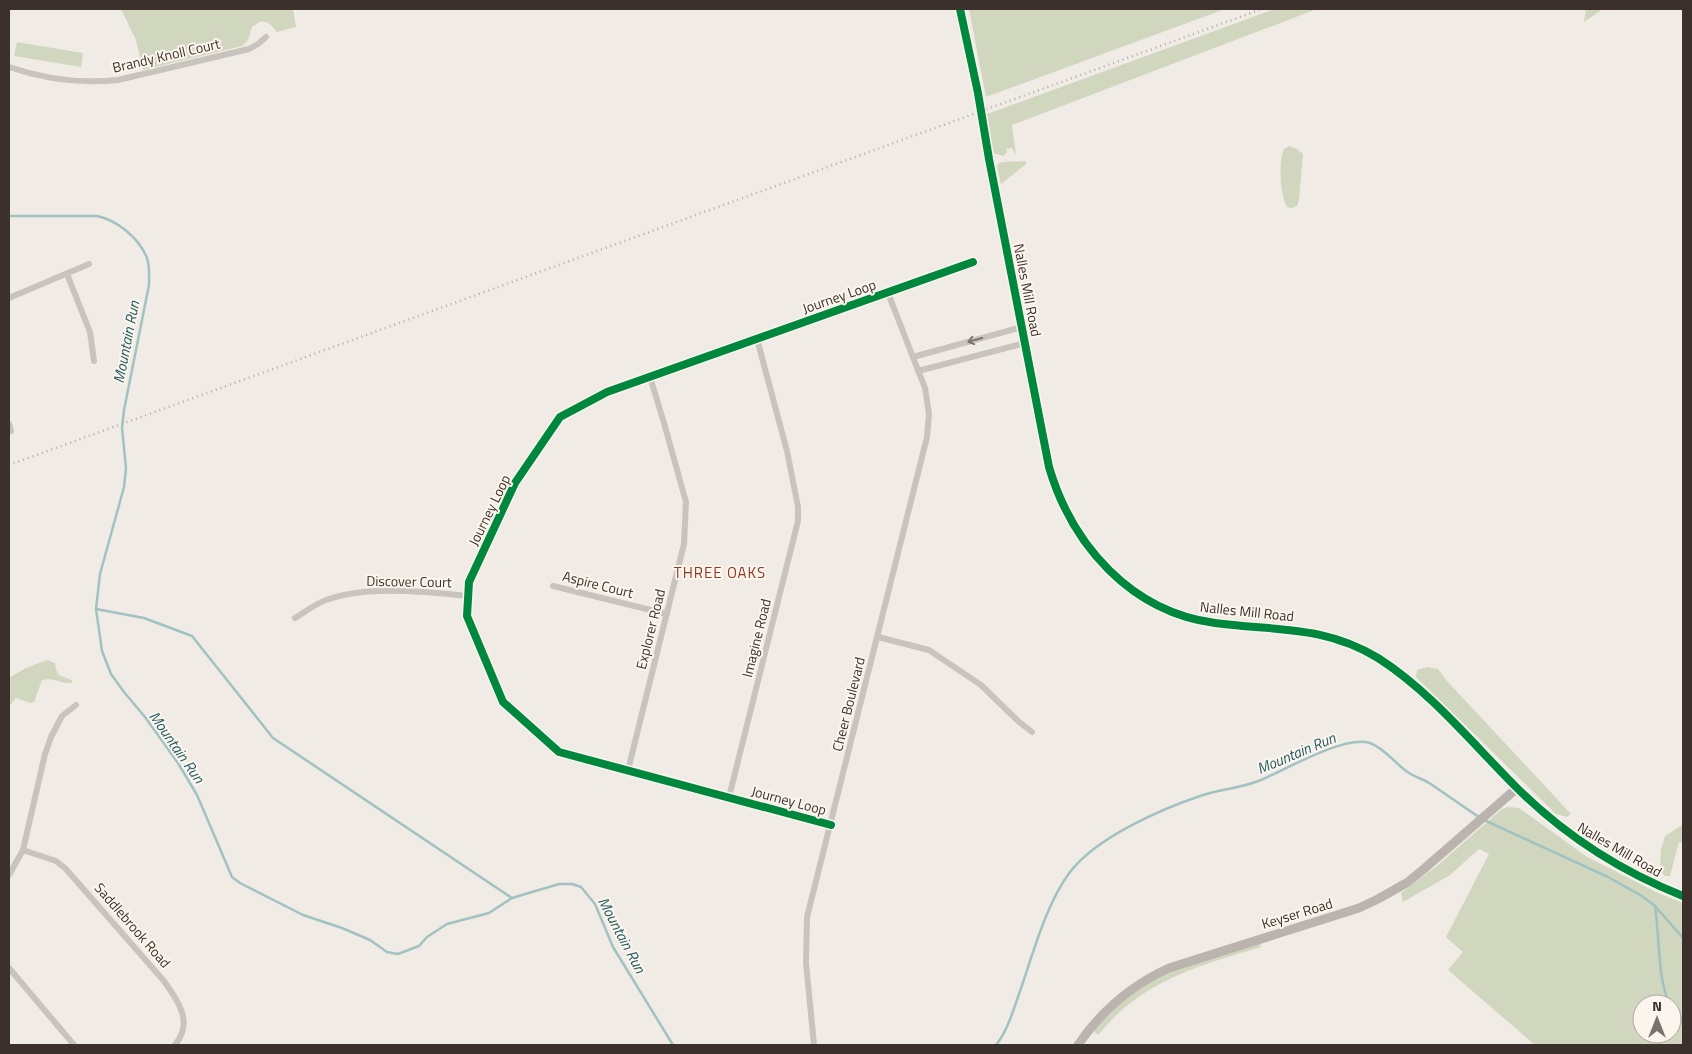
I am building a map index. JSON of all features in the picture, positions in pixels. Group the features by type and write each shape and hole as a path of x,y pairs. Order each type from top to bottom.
{"street":[{"name":"Nalles Mill Road","path":"960,9 978,93 1045,451 1054,486 1081,539 1106,568 1137,593 1157,604 1197,620 1304,631 1343,641 1385,663 1409,681 1517,788 1566,831 1602,856 1643,879 1683,896"},
{"name":"Brandy Knoll Court","path":"9,67 66,80 98,82 118,80 249,49 266,37"},
{"name":"Journey Loop","path":"831,825 559,752 503,702 468,616 469,582 515,483 560,417 607,392 972,262"},
{"path":"9,298 89,264"},
{"path":"67,274 90,332 94,361"},
{"name":"Cheer Boulevard","path":"814,1045 806,963 806,916 831,825 927,437 928,414 925,388 888,293"},
{"path":"913,357 1022,327"},
{"name":"Imagine Road","path":"729,797 798,521 798,507 787,451 757,339"},
{"path":"918,371 1025,343"},
{"name":"Explorer Road","path":"628,770 684,544 686,502 650,377"},
{"name":"Aspire Court","path":"553,586 667,614"},
{"name":"Discover Court","path":"295,618 325,600 368,591 418,591 468,596"},
{"path":"878,637 929,650 981,685 1032,732"},
{"path":"9,875 23,850 45,754 51,737 62,716 76,705"},
{"name":"Keyser Road","path":"1078,1045 1110,1007 1158,973 1195,958 1345,913 1378,900 1408,882 1517,788"},
{"name":"Saddlebrook Road","path":"23,850 56,861 66,868 164,981 178,1001 183,1015 181,1035 175,1045"},
{"path":"9,968 74,1045"}],"green space":[{"path":"121,9 293,9 296,27 277,32 269,23 261,21 252,27 248,40 242,46 143,70 136,40"},
{"path":"969,9 1225,9 986,97"},
{"path":"1275,9 1317,9 1012,125 1016,155 1012,148 1006,149 1007,152 1004,156 993,153 987,114"},
{"path":"1586,9 1603,9 1584,22"},
{"path":"17,42 83,53 81,67 14,56"},
{"path":"1289,146 1303,154 1299,200 1297,206 1292,208 1287,207 1285,202 1281,178 1282,155 1284,149"},
{"path":"1026,161 1026,164 1001,184 998,164 1002,162"},
{"path":"47,660 55,663 58,674 72,680 72,683 50,679 42,680 34,702 30,703 16,698 9,707 9,678 26,668"},
{"path":"1427,667 1438,669 1571,814 1567,817 1556,814 1416,677 1417,670"},
{"path":"1683,804 1683,843 1679,842 1670,876 1665,876 1660,870 1661,850 1665,836 1682,825"},
{"path":"1508,807 1519,808 1587,857 1660,894 1683,903 1683,1045 1535,1045 1448,970 1463,952 1446,937 1489,854 1479,849 1450,875 1403,902 1401,893 1438,865 1502,809"},
{"path":"1260,942 1261,947 1206,964 1170,979 1137,998 1119,1013 1098,1035 1093,1030 1128,995 1168,971"}],"waterway":[{"name":"Mountain Run","path":"9,216 97,216 105,218 120,226 133,237 147,258 149,285 122,428 126,468 124,487 100,574 96,609 102,651 111,674 178,763 197,795 232,877 240,883 303,915 342,928 370,940 387,952 398,954 419,946 427,937 447,924 489,913 512,898 559,884 572,884 581,887 595,904 613,947 673,1045"},
{"path":"96,609 144,618 192,636 273,738 512,898"},
{"name":"Mountain Run","path":"996,1045 1011,1016 1046,916 1061,885 1070,872 1096,847 1150,816 1203,795 1254,783 1331,748 1359,742 1370,743 1376,746 1409,773 1429,783 1479,817"},
{"name":"Mountain Run","path":"1484,820 1608,877 1642,896 1654,905 1683,938"},
{"path":"1655,907 1661,971 1666,994"}],"railway":[{"path":"9,465 1262,9"}],"cycle path":[{"path":"960,9 978,93 989,159 1049,467 1059,496 1089,548 1109,570 1132,589 1157,605 1185,616 1215,623 1299,631 1319,635 1358,647 1378,658 1397,671 1433,702 1516,787 1553,821 1615,863 1683,896"},
{"path":"831,825 559,752 503,702 467,616 469,582 515,483 560,417 607,392 973,262"}],"district":[{"name":"THREE OAKS","path":"720,572"}]}
